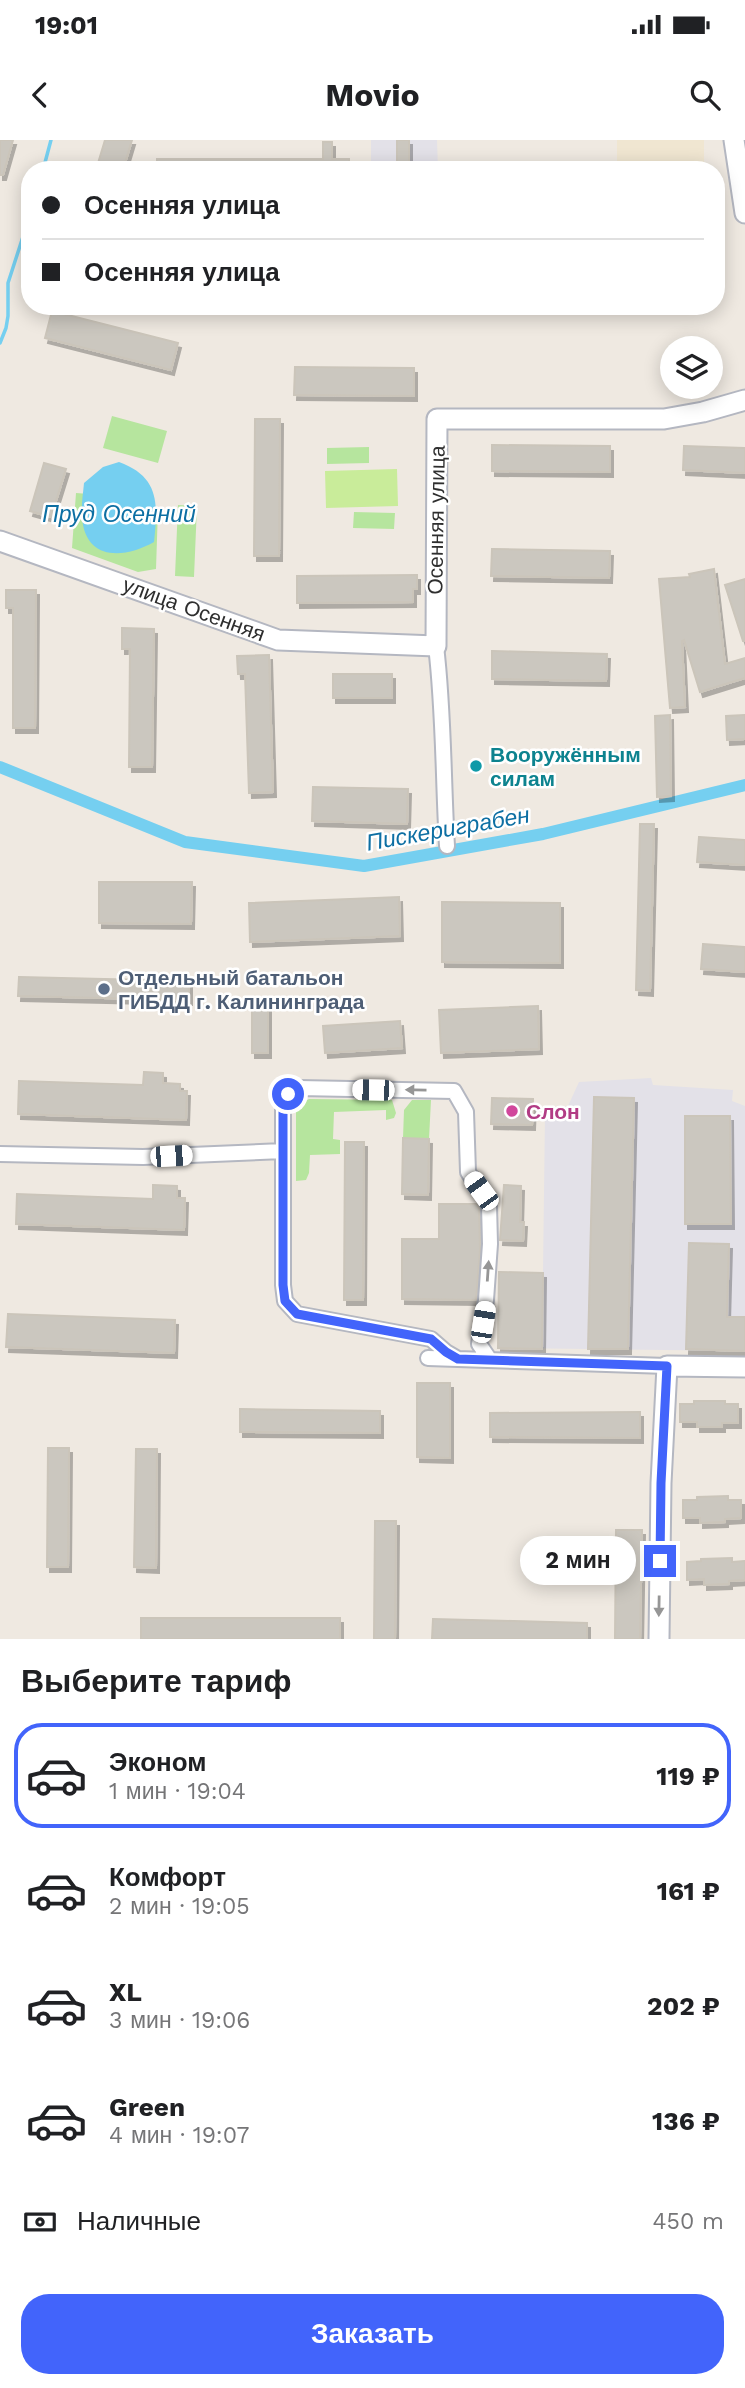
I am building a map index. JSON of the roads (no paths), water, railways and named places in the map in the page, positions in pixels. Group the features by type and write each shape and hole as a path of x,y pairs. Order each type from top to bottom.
{"street":[{"path":"734,140 745,213"},
{"name":"Осенняя улица","path":"447,846 441,690 436,646 437,419 664,419 745,400"},
{"name":"улица Осенняя","path":"0,541 278,639 436,646"},
{"path":"458,1359 431,1339 297,1314 285,1301 283,1101 288,1094 299,1088 454,1091 466,1112 468,1172 489,1205 487,1286 479,1344 490,1360"},
{"path":"0,1154 143,1157 283,1150"},
{"path":"428,1358 745,1367"},
{"path":"659,1639 661,1483 667,1366"}],"water":[{"name":"Пруд Осенний","path":"119,462 142,475 149,484 156,516 154,542 142,548 119,553 98,549 90,542 85,531 82,509 84,483 103,467"}],"waterway":[{"path":"45,161 51,140"},
{"path":"0,343 8,316 8,283 21,243"},
{"name":"Пискериграбен","path":"0,767 185,842 364,866 543,834 745,785"}],"place":[{"name":"Вооружённым силам","path":"476,766"},
{"name":"Отдельный батальон ГИБДД г. Калининграда","path":"104,989"},
{"name":"Слон","path":"512,1111"}]}
